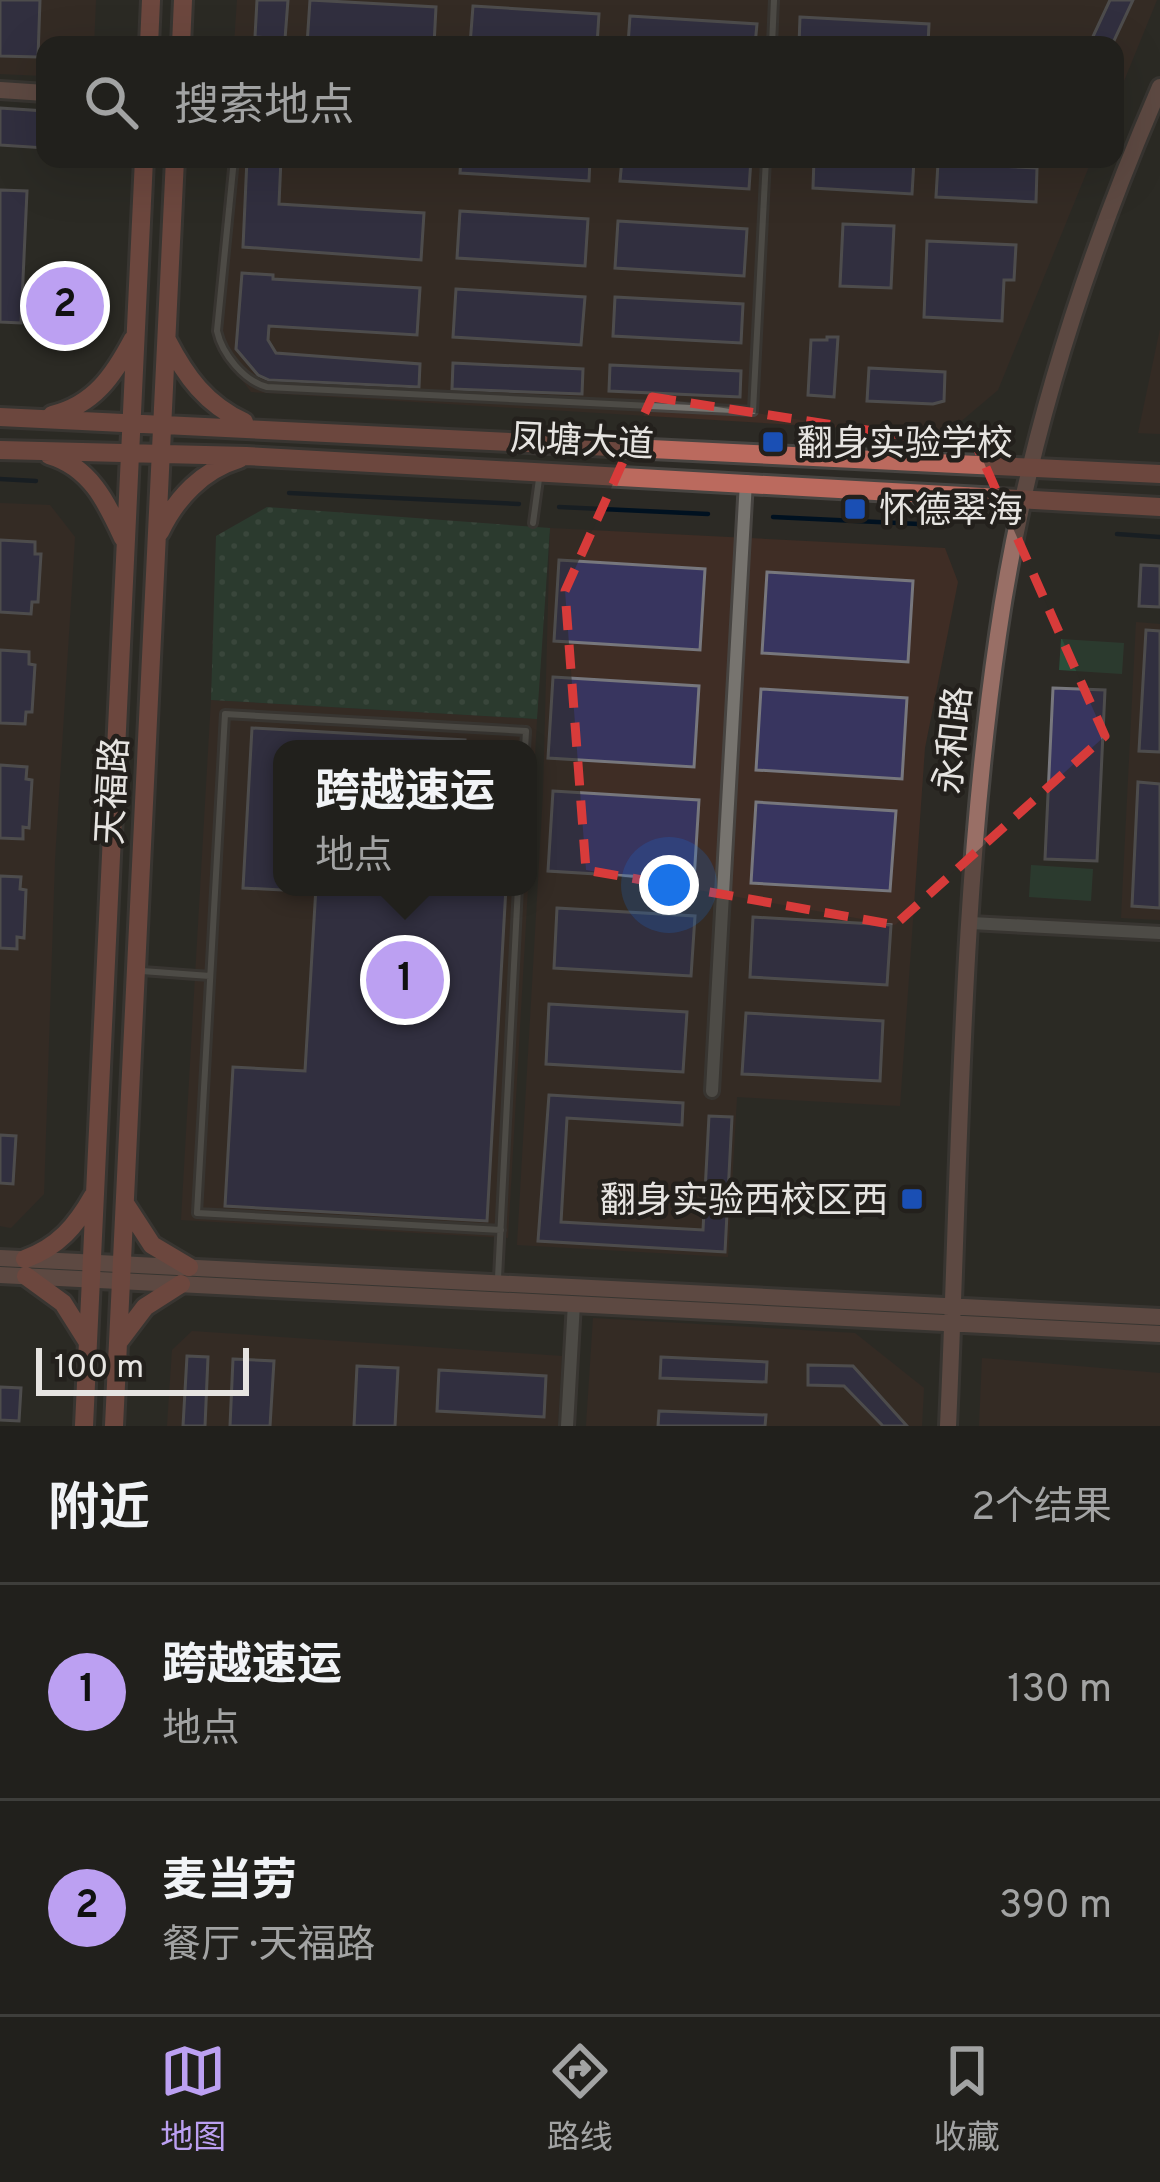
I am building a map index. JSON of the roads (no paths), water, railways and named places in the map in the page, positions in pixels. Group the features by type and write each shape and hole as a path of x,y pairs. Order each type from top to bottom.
{"main road":[{"path":"150,36 152,0"},
{"path":"181,36 183,0"},
{"name":"天福路","path":"84,1426 144,168"},
{"name":"天福路","path":"114,1426 175,168"},
{"path":"37,419 82,404 99,391 136,334"},
{"path":"166,337 200,393 254,427"},
{"name":"凤塘大道","path":"0,417 1160,474"},
{"name":"凤塘大道","path":"0,450 246,456 1160,506"},
{"path":"27,450 55,456 84,473 98,488 126,543"},
{"path":"155,542 168,515 197,483 213,470 246,456"},
{"path":"88,1344 74,1315 26,1268 69,1232 95,1192"},
{"path":"118,1343 145,1307 185,1275 140,1232 124,1202"}],"street":[{"name":"永和路","path":"948,1426 980,778 998,632 1023,498 1081,287 1160,87"},
{"path":"0,91 36,93"},
{"path":"712,1091 746,481"},
{"path":"971,923 1160,933"},
{"path":"0,1258 26,1268"},
{"path":"0,1275 26,1268 498,1282 953,1314 1160,1334"},
{"path":"185,1275 574,1303 1160,1317"},
{"path":"567,1426 574,1303"}],"lane":[{"path":"772,36 774,0"},
{"path":"233,168 217,331 220,344 252,382 753,411 766,168"},
{"path":"533,523 540,471"},
{"path":"501,1229 197,1213 225,714 526,730 525,740"},
{"path":"498,1282 518,896"},
{"path":"135,971 210,976"}],"waterway":[{"path":"0,479 36,481"},
{"path":"289,493 519,504"},
{"path":"559,507 708,514"},
{"path":"773,517 919,524"},
{"path":"1117,534 1160,537"}],"place":[{"name":"麦当劳","path":"65,306"},
{"name":"翻身实验学校","path":"773,442"},
{"name":"怀德翠海","path":"855,509"},
{"name":"跨越速运","path":"405,980"},
{"name":"翻身实验西校区西","path":"912,1199"}]}
